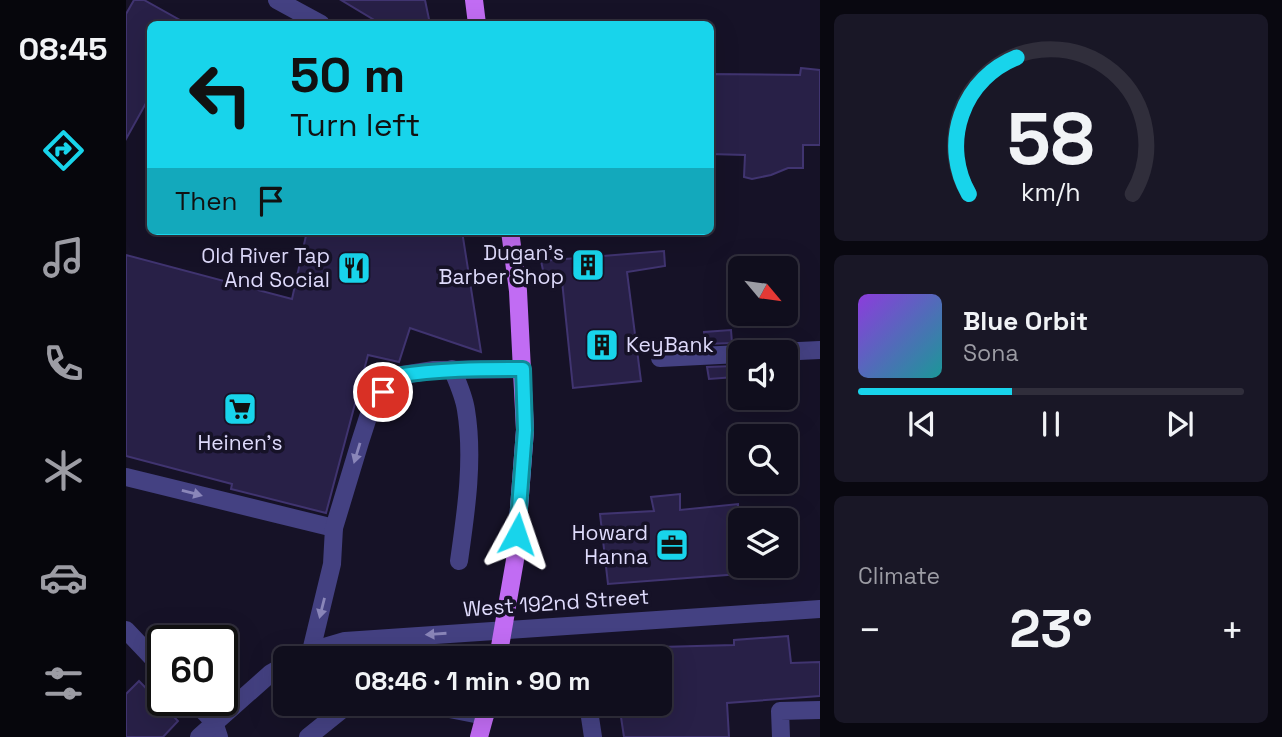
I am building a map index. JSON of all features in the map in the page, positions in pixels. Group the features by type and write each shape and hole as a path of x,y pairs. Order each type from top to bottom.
{"main road":[{"path":"474,0 477,21"},
{"path":"500,646 515,559 525,430 518,291 511,235"},
{"path":"479,737 484,716"}],"street":[{"path":"277,0 316,21"},
{"path":"798,351 820,350"},
{"path":"660,358 728,355"},
{"path":"307,646 332,565 334,528 371,408 396,376 452,369 523,369"},
{"path":"452,369 466,409 468,437 467,504 459,561"},
{"path":"126,477 334,528"},
{"name":"West 192nd Street","path":"329,646 345,641 504,629 820,609"},
{"path":"126,630 147,652"},
{"path":"199,737 217,729 273,672"},
{"path":"781,737 780,711 820,710"},
{"path":"308,737 334,716"},
{"path":"590,716 593,737"}],"building":[{"path":"134,0 144,0 182,21 147,21 147,101 126,139 126,14"},
{"path":"341,0 425,0 429,21 376,21"},
{"path":"801,68 820,70 820,145 803,145 803,168 788,168 752,179 744,177 745,155 714,154 714,74 800,75"},
{"name":"Heinen's","path":"306,235 463,235 481,352 410,328 399,362 368,355 326,513 231,489 232,484 126,456 126,255 292,299"},
{"path":"664,251 665,266 627,272 641,381 573,388 562,281 546,284 541,261"},
{"path":"731,330 732,340 728,340 728,343 705,344 704,332"},
{"path":"728,366 728,378 709,379 707,367"},
{"name":"Howard Hanna","path":"680,494 680,510 738,504 738,508 728,508 728,575 608,584 600,514 654,511 651,497"},
{"path":"788,636 791,663 820,662 820,696 727,703 729,737 624,737 621,716 672,716 672,647 734,645 734,640"},
{"path":"139,681 147,689 147,716 173,716 178,721 163,737 126,737 126,694"}],"place":[{"name":"Dugan's Barber Shop","path":"588,265"},
{"name":"Old River Tap And Social","path":"354,268"},
{"name":"KeyBank","path":"602,345"},
{"name":"Heinen's","path":"240,409"},
{"name":"Howard Hanna","path":"672,545"}],"route":[{"path":"383,392 396,376 434,370 523,369 525,430 517,534"}]}
